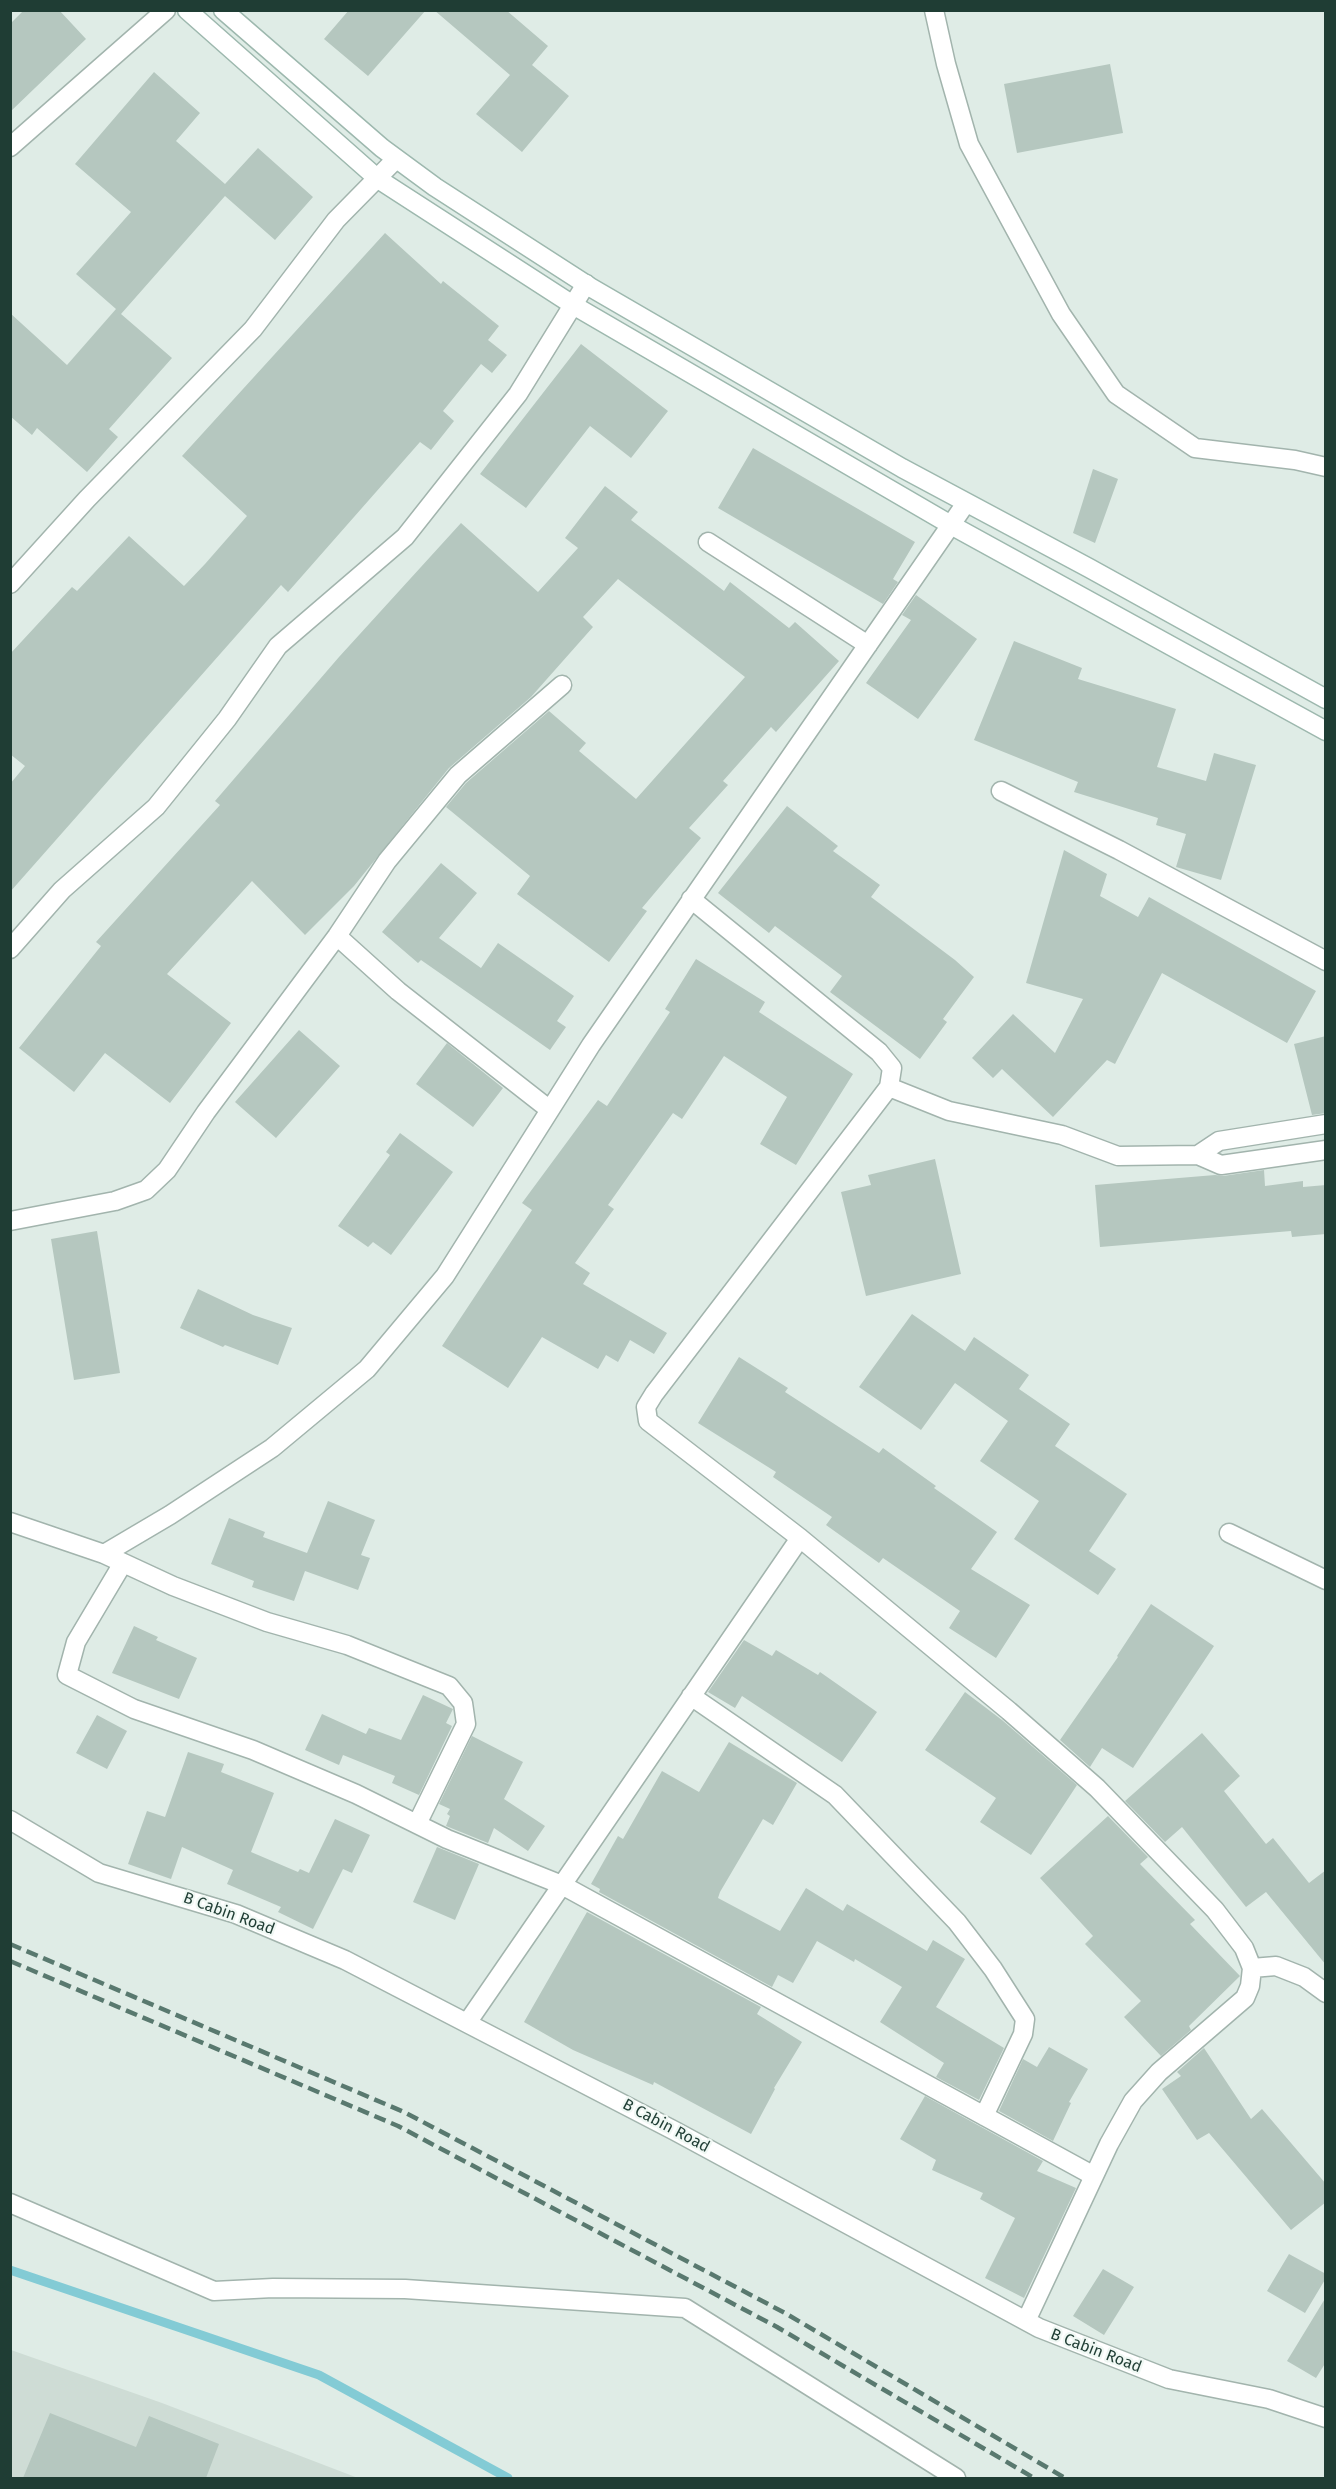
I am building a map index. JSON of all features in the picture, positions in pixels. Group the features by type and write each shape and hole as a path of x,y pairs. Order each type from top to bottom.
{"street":[{"path":"10,147 166,10"},
{"path":"187,10 378,179 573,306 951,525 1326,731"},
{"path":"223,10 396,159 435,187 586,284 902,468 1326,699"},
{"path":"933,10 969,144 1061,314 1116,394 1195,448 1295,460 1326,468"},
{"path":"10,584 87,499 253,329 336,220 396,159"},
{"path":"10,949 62,890 156,807 227,719 278,646 405,537 518,394 586,284"},
{"path":"104,1554 170,1515 272,1448 367,1369 445,1276 591,1045 966,503"},
{"path":"708,543 868,645"},
{"path":"10,1221 115,1201 147,1190 167,1170 213,1102 337,936 387,861 458,775 562,685"},
{"path":"1288,711 1302,686"},
{"path":"1001,791 1119,850 1326,961"},
{"path":"691,899 879,1052 892,1068 889,1087 646,1407 648,1421 800,1538 1009,1711 1097,1788 1215,1910 1244,1948 1252,1968 1250,1986 1245,1998 1159,2072 1132,2101 1026,2321"},
{"path":"337,936 398,991 550,1110"},
{"path":"889,1087 949,1111 1062,1135 1118,1156 1198,1155 1221,1165 1326,1150"},
{"path":"1198,1155 1219,1141 1326,1124"},
{"path":"10,1522 104,1554 173,1586 267,1622 347,1645 449,1686 463,1702 466,1724 417,1824"},
{"path":"1229,1533 1326,1580"},
{"path":"467,2023 800,1538"},
{"path":"123,1563 76,1642 67,1675 134,1709 253,1750 356,1794 447,1839 562,1886 1094,2176"},
{"path":"691,1696 836,1795 957,1922 993,1969 1025,2019 1023,2034 984,2116"},
{"name":"B Cabin Road","path":"10,1820 99,1873 236,1914 345,1960 675,2131 1039,2328 1169,2379 1269,2399 1326,2418"},
{"path":"1252,1968 1276,1966 1304,1977 1326,1993"},
{"path":"10,2203 214,2291 273,2288 405,2289 686,2308 956,2478"}],"shaded area":[{"path":"11,2350 162,2403 358,2478 11,2478"}],"building":[{"path":"24,10 59,10 86,39 10,112 10,24"},
{"path":"349,10 426,10 368,76 324,39"},
{"path":"434,10 506,10 548,46 532,65 569,96 522,152 476,114 510,75"},
{"path":"1110,64 1123,133 1017,153 1004,84"},
{"path":"154,72 200,113 176,141 225,184 258,148 313,197 275,240 225,196 121,314 172,358 109,429 118,437 87,472 37,428 32,435 10,416 10,313 67,365 116,309 76,274 131,212 75,164"},
{"path":"385,233 441,284 443,281 499,326 488,340 507,355 492,373 481,364 443,411 454,421 431,450 420,442 288,592 281,585 10,892 10,784 25,766 10,754 10,654 72,587 77,591 129,536 184,586 205,564 247,516 182,456"},
{"path":"581,344 668,411 631,458 590,426 526,508 480,474"},
{"path":"753,448 915,542 893,579 898,582 883,604 718,508"},
{"path":"1093,469 1118,479 1095,543 1073,533"},
{"path":"605,486 638,512 631,520 724,591 730,582 789,628 795,622 839,661 776,732 771,727 723,781 728,785 689,828 701,838 642,908 647,911 609,962 517,894 530,876 446,807 466,783 549,711 586,743 579,751 636,799 745,677 618,579 583,617 593,627 531,697 449,768 354,886 305,935 252,881 167,974 231,1023 170,1103 105,1053 74,1092 19,1048 101,946 96,942 220,805 215,801 339,657 461,523 538,592 578,548 565,538"},
{"path":"916,595 977,639 918,719 866,683 911,620 902,615"},
{"path":"1014,641 1082,668 1078,679 1176,709 1157,767 1206,781 1214,753 1256,765 1221,880 1176,867 1186,834 1156,825 1158,818 1074,792 1078,782 974,740"},
{"path":"787,806 838,846 833,851 880,885 871,897 974,977 943,1019 947,1022 920,1059 830,992 842,976 775,926 769,933 718,893"},
{"path":"1064,850 1107,874 1100,896 1138,917 1149,897 1316,991 1287,1043 1162,973 1115,1064 1107,1060 1053,1117 1002,1069 993,1078 972,1058 1013,1014 1055,1053 1083,999 1026,983"},
{"path":"441,863 477,893 439,938 481,968 498,943 574,996 557,1021 566,1027 550,1050 421,960 418,963 382,932"},
{"path":"696,959 765,1002 759,1012 853,1074 796,1165 760,1144 787,1097 724,1056 682,1119 673,1113 608,1205 614,1209 575,1263 590,1273 583,1284 667,1333 654,1354 630,1340 618,1362 606,1355 598,1369 542,1337 508,1388 442,1346 532,1210 522,1203 598,1100 607,1106 670,1012 665,1009"},
{"path":"299,1030 340,1066 276,1138 235,1102"},
{"path":"1326,1036 1326,1113 1312,1115 1294,1044"},
{"path":"447,1043 503,1088 473,1127 416,1084"},
{"path":"400,1133 453,1172 391,1255 373,1242 368,1247 338,1226 390,1155 386,1152"},
{"path":"935,1159 961,1274 866,1296 841,1192 871,1185 868,1175"},
{"path":"1264,1170 1265,1186 1303,1181 1303,1187 1326,1185 1326,1234 1292,1237 1291,1231 1100,1247 1095,1185 1223,1176"},
{"path":"97,1231 120,1373 74,1380 51,1239"},
{"path":"198,1289 253,1315 292,1328 278,1365 225,1345 223,1347 180,1328"},
{"path":"912,1314 965,1351 974,1337 1029,1375 1019,1389 1070,1424 1055,1446 1127,1494 1089,1551 1116,1569 1098,1595 1014,1539 1039,1501 980,1461 1008,1421 955,1383 921,1430 859,1387"},
{"path":"739,1357 788,1388 785,1392 879,1453 883,1448 936,1486 934,1488 997,1532 971,1569 1030,1605 996,1658 949,1628 960,1611 883,1558 879,1563 826,1525 832,1517 773,1477 776,1472 698,1423"},
{"path":"328,1501 375,1520 361,1555 370,1558 358,1590 305,1571 294,1601 252,1587 254,1581 211,1564 229,1518 265,1532 263,1537 307,1553"},
{"path":"1151,1604 1214,1646 1133,1768 1102,1748 1090,1767 1060,1740 1118,1657"},
{"path":"134,1626 158,1637 156,1640 197,1658 179,1699 112,1673"},
{"path":"744,1640 772,1656 776,1650 818,1675 820,1672 877,1712 842,1762 742,1696 735,1708 708,1692"},
{"path":"965,1692 1002,1720 1077,1785 1031,1855 980,1822 996,1798 925,1750"},
{"path":"423,1695 453,1709 446,1723 452,1726 419,1795 392,1783 395,1776 343,1755 339,1765 305,1750 322,1714 366,1734 369,1728 401,1740"},
{"path":"97,1715 127,1731 107,1769 76,1753"},
{"path":"1202,1733 1240,1776 1224,1791 1266,1844 1273,1838 1309,1883 1326,1870 1326,1965 1266,1892 1246,1907 1182,1827 1165,1842 1125,1801"},
{"path":"472,1736 523,1762 504,1799 545,1826 528,1851 494,1828 488,1843 446,1826 450,1809 439,1804"},
{"path":"729,1742 797,1783 773,1825 763,1819 718,1898 780,1931 806,1888 843,1911 847,1904 927,1951 933,1940 965,1959 936,2007 1004,2048 979,2100 936,2077 944,2063 880,2022 902,1987 855,1959 854,1962 817,1941 793,1983 778,1975 772,1987 599,1892 600,1889 591,1884 618,1836 623,1839 662,1771 699,1792"},
{"path":"188,1752 224,1764 221,1772 274,1793 251,1852 298,1872 300,1869 309,1873 335,1819 370,1835 352,1873 343,1869 313,1929 278,1912 281,1907 227,1884 233,1870 182,1847 171,1879 128,1864 147,1811 165,1817"},
{"path":"1108,1816 1148,1857 1140,1864 1195,1920 1190,1924 1240,1976 1189,2026 1191,2030 1161,2056 1124,2017 1141,2001 1085,1944 1093,1936 1040,1878"},
{"path":"437,1847 479,1864 455,1920 413,1902"},
{"path":"587,1912 761,2007 757,2014 802,2042 774,2088 751,2134 654,2082 653,2085 573,2050 524,2022"},
{"path":"1049,2047 1088,2069 1069,2102 1071,2103 1053,2141 999,2111 1023,2059 1037,2067"},
{"path":"1204,2048 1251,2119 1262,2109 1326,2184 1326,2202 1291,2230 1209,2133 1197,2140 1162,2089 1181,2076 1177,2072"},
{"path":"925,2096 1043,2161 1037,2171 1076,2188 1024,2298 985,2278 1015,2218 980,2199 983,2193 932,2170 936,2160 900,2139"},
{"path":"1289,2254 1326,2274 1326,2278 1305,2313 1267,2291"},
{"path":"1103,2269 1134,2287 1104,2335 1073,2316"},
{"path":"1326,2297 1326,2362 1316,2378 1287,2361"},
{"path":"50,2413 136,2447 149,2416 219,2444 206,2478 23,2478"}],"waterway":[{"path":"10,2270 319,2375 508,2478"}],"railway":[{"path":"10,1944 404,2112 785,2313 1065,2478"},
{"path":"10,1961 398,2126 777,2327 1034,2478"}]}
